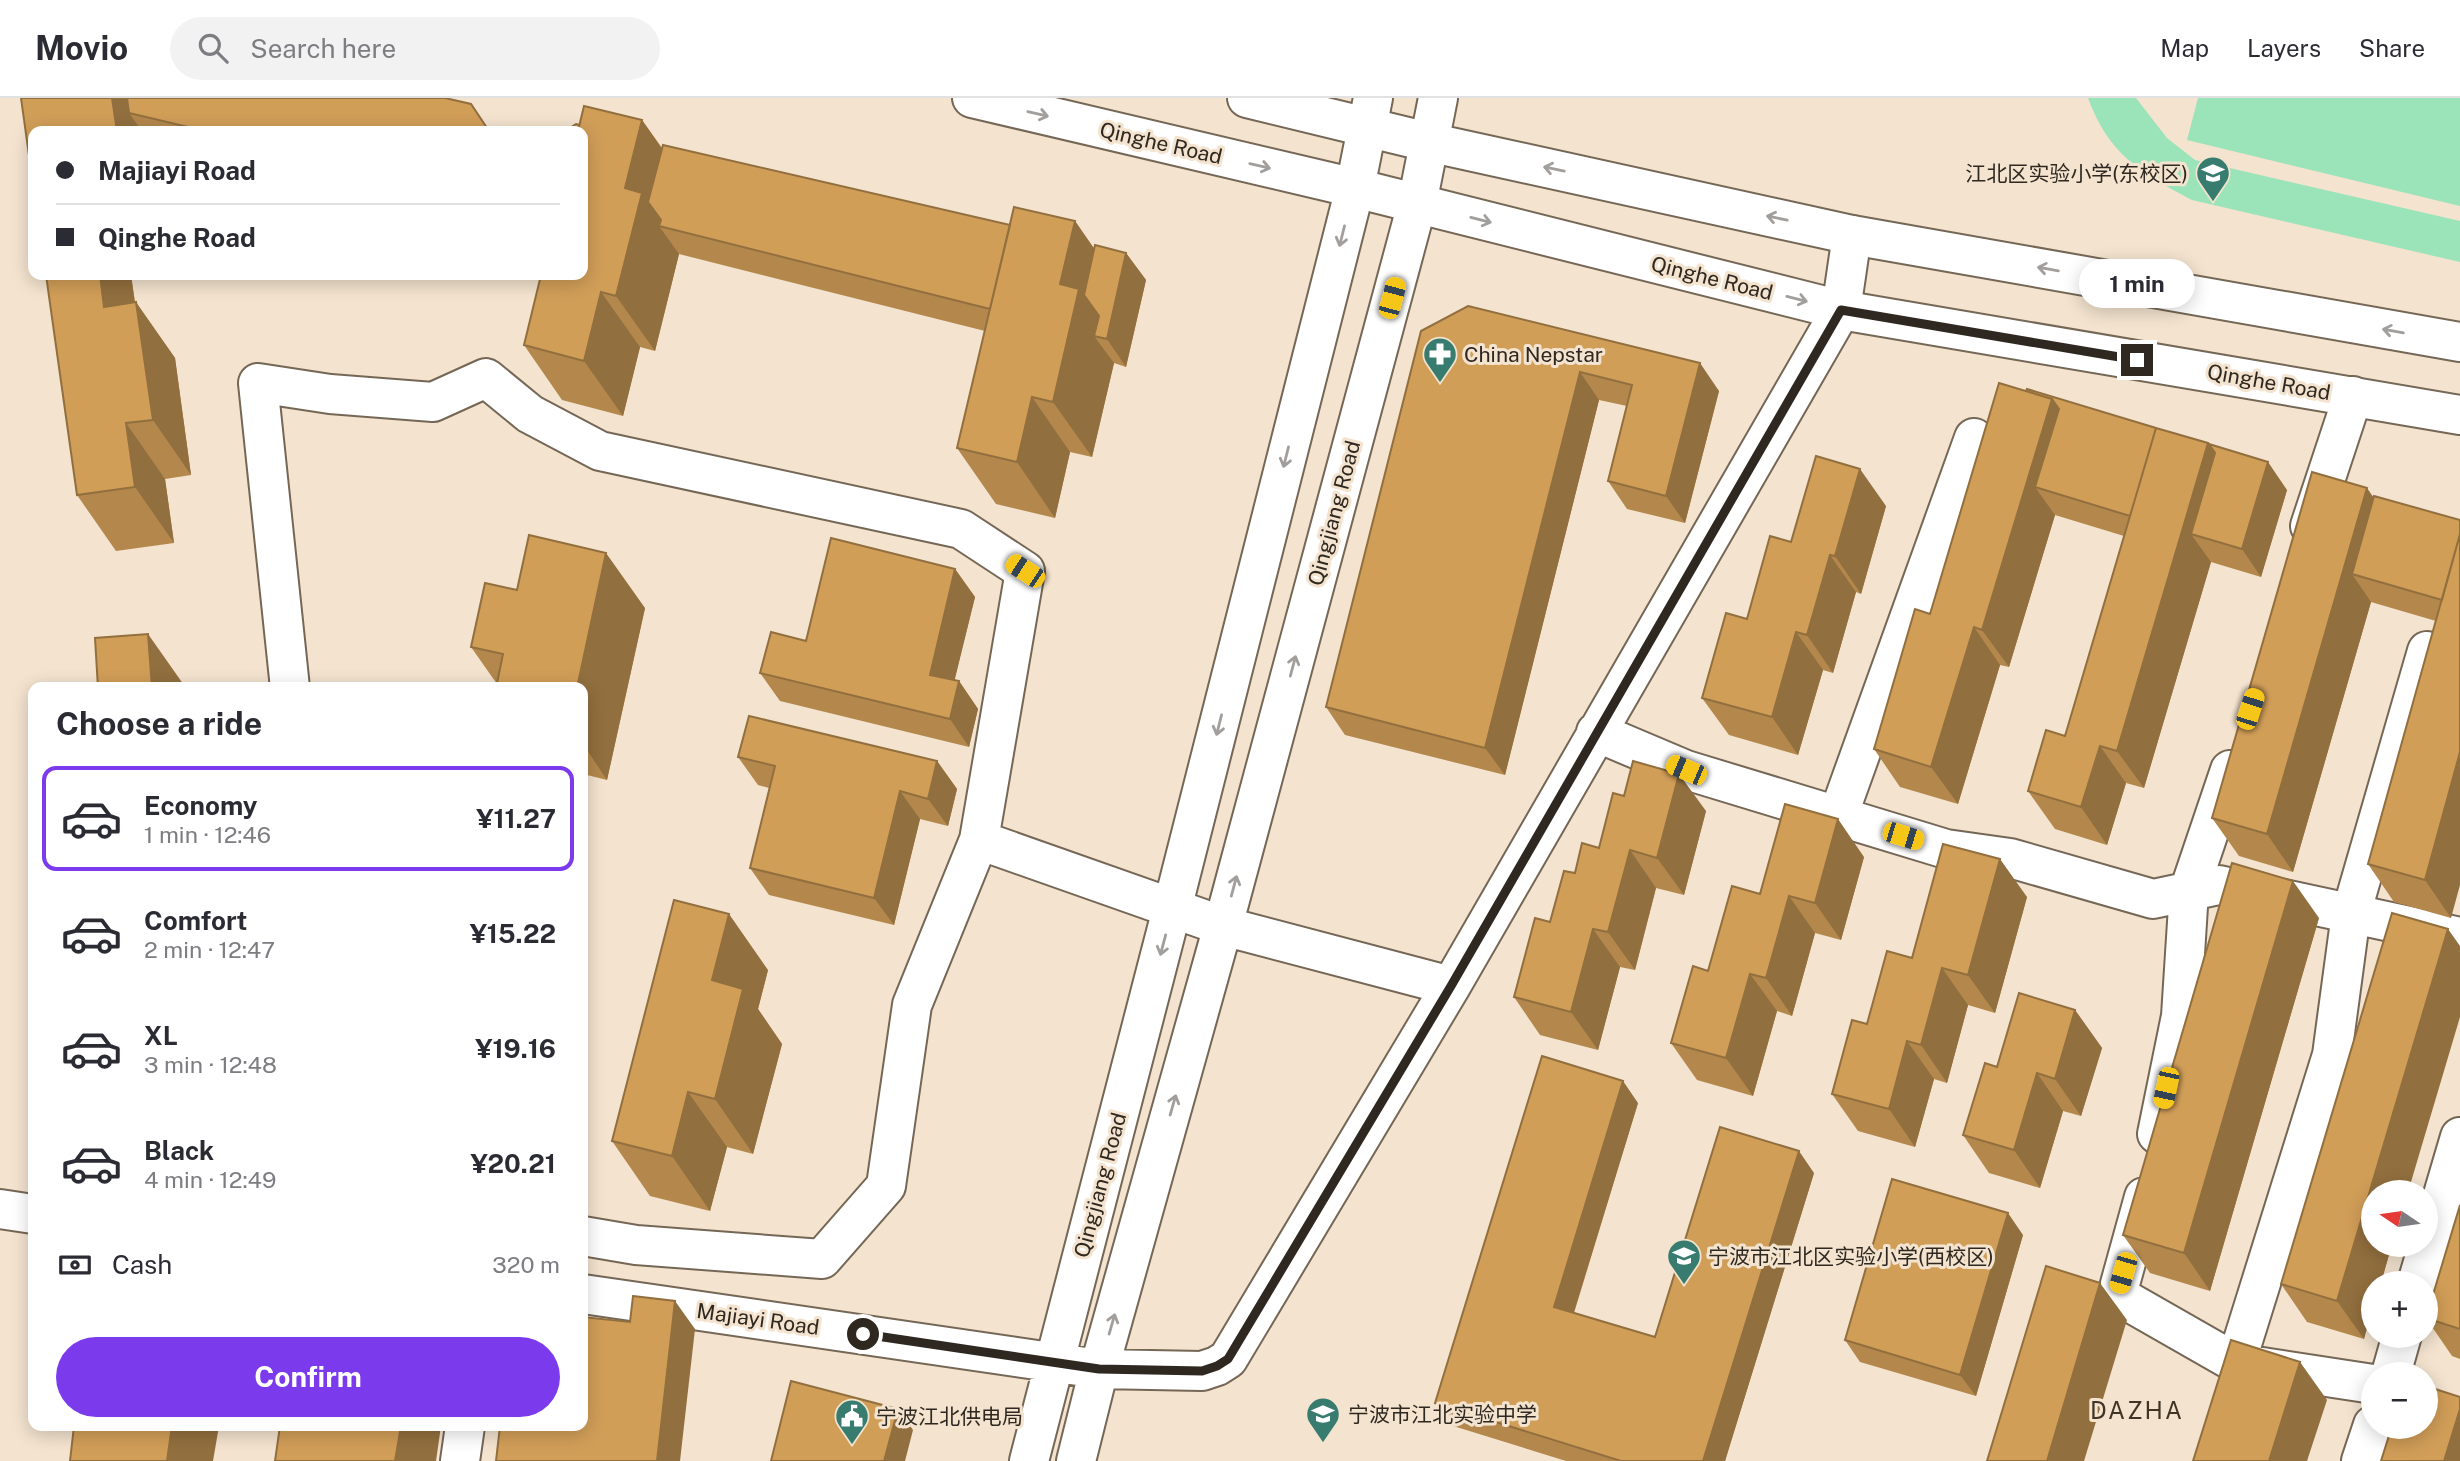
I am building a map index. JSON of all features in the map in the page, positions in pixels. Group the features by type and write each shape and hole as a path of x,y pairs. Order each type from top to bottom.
{"street":[{"name":"Qinghe Road","path":"972,98 1355,188 1841,310 2460,415"},
{"path":"1247,98 1369,112 1428,142 1852,234 2460,342"},
{"name":"Qingjiang Road","path":"1076,1461 1417,204 1438,98"},
{"name":"Qingjiang Road","path":"1029,1461 1355,188 1369,112"},
{"path":"1841,310 1852,234"},
{"name":"Majiayi Road","path":"588,1295 1099,1369 1202,1371 1228,1359 1451,986 1841,310"},
{"path":"289,682 258,383 330,394 433,402 486,377 530,414 600,451 961,529 1025,571 979,840 912,1005 886,1186 822,1259 636,1244 588,1237"},
{"path":"2301,553 2353,396"},
{"path":"1839,816 1974,438"},
{"path":"2236,1363 2332,1055 2351,914 2427,651"},
{"path":"1596,732 1686,770 1946,849 2010,858 2153,899 2219,885 2460,937"},
{"path":"2241,735 2189,891 2181,1016 2147,1185 2117,1295 2236,1363 2361,1382"},
{"path":"979,840 1223,926 1451,986"},
{"path":"2421,1271 2460,1137"},
{"path":"0,1209 28,1213"},
{"path":"460,1461 464,1431"},
{"path":"2361,1461 2368,1439"}],"green space":[{"path":"2088,98 2136,98 2167,138 2195,160 2460,221 2460,262 2192,200 2157,181 2129,160 2106,134"},
{"path":"2198,98 2460,98 2460,206 2187,140"}],"building":[{"path":"21,98 112,98 116,126 28,126 28,148"},
{"path":"127,98 445,98 471,104 486,126 184,126 129,113"},
{"path":"584,106 642,120 625,188 642,193 616,296 601,292 584,361 524,345 540,280 588,280 588,126 579,126"},
{"path":"663,145 1010,225 990,309 659,226 661,220 648,202"},
{"path":"1014,207 1075,221 1060,284 1079,289 1053,402 1032,397 1017,462 957,448"},
{"path":"1095,245 1126,253 1107,339 1094,336 1099,316 1084,295"},
{"path":"47,280 101,280 104,307 136,302 153,420 126,423 135,487 77,495"},
{"path":"1468,306 1700,363 1666,496 1608,481 1632,385 1580,372 1485,748 1326,707 1421,331"},
{"path":"1999,383 2052,399 1982,630 1974,627 1931,767 1874,749 1915,609 1930,614"},
{"path":"2027,389 2156,428 2130,516 2035,487 2059,409 2052,399 2026,391"},
{"path":"2156,428 2208,443 2117,751 2100,746 2081,807 2028,791 2046,730 2065,736"},
{"path":"2209,444 2268,462 2242,549 2191,534 2215,453"},
{"path":"1816,456 1860,469 1835,556 1830,555 1807,635 1796,632 1772,717 1702,698 1726,613 1747,619 1770,536 1791,542"},
{"path":"2312,472 2367,488 2267,834 2212,818"},
{"path":"2374,496 2460,520 2460,534 2442,600 2352,574"},
{"path":"2460,534 2460,752 2425,880 2368,864"},
{"path":"529,535 606,553 578,682 497,682 503,654 471,647 485,583 517,590"},
{"path":"831,538 955,569 930,675 959,681 950,719 760,673 771,632 806,641"},
{"path":"148,634 152,682 98,682 95,638"},
{"path":"749,716 937,761 928,799 900,791 874,898 750,868 775,766 738,757"},
{"path":"1633,761 1679,774 1657,858 1630,850 1608,932 1593,929 1571,1012 1514,997 1535,918 1550,922 1564,871 1575,873 1582,843 1599,848 1613,793 1624,796"},
{"path":"1785,804 1838,819 1815,903 1789,896 1766,978 1750,974 1726,1058 1671,1043 1693,966 1708,971 1732,886 1760,894"},
{"path":"1943,844 2000,859 1968,975 1942,968 1921,1045 1907,1041 1889,1109 1832,1094 1852,1020 1867,1024 1887,951 1912,958"},
{"path":"2232,863 2293,881 2184,1253 2123,1235"},
{"path":"674,900 729,914 712,980 743,989 715,1099 688,1092 672,1156 612,1141"},
{"path":"2392,913 2448,929 2373,1180 2361,1180 2361,1221 2337,1301 2281,1284"},
{"path":"2019,993 2075,1010 2055,1079 2037,1073 2014,1150 1963,1135 1985,1063 1997,1067"},
{"path":"1542,1056 1623,1081 1554,1307 1655,1337 1720,1127 1799,1151 1703,1461 1621,1461 1435,1403"},
{"path":"1892,1179 2008,1213 1960,1375 1845,1340"},
{"path":"2460,1205 2460,1329 2438,1322 2438,1278"},
{"path":"2046,1266 2100,1283 2047,1461 1987,1461"},
{"path":"633,1296 675,1301 657,1461 496,1461 499,1431 588,1431 588,1318 630,1322"},
{"path":"2231,1340 2300,1362 2269,1461 2193,1461"},
{"path":"791,1381 898,1409 884,1461 771,1461"},
{"path":"2438,1390 2460,1397 2460,1409 2444,1461 2381,1461 2388,1439 2438,1439"},
{"path":"73,1431 171,1431 167,1461 70,1461"},
{"path":"279,1431 400,1431 395,1461 275,1461"}],"place":[{"name":"江北区实验小学(东校区)","path":"2213,203"},
{"name":"China Nepstar","path":"1440,384"},
{"name":"宁波市江北区实验小学(西校区)","path":"1684,1286"},
{"name":"宁波市江北实验中学","path":"1323,1444"},
{"name":"宁波江北供电局","path":"852,1446"}],"district":[{"name":"DAZHA","path":"2137,1410"}],"route":[{"path":"863,1334 1099,1369 1202,1371 1228,1359 1451,986 1841,310 2137,360"}]}
